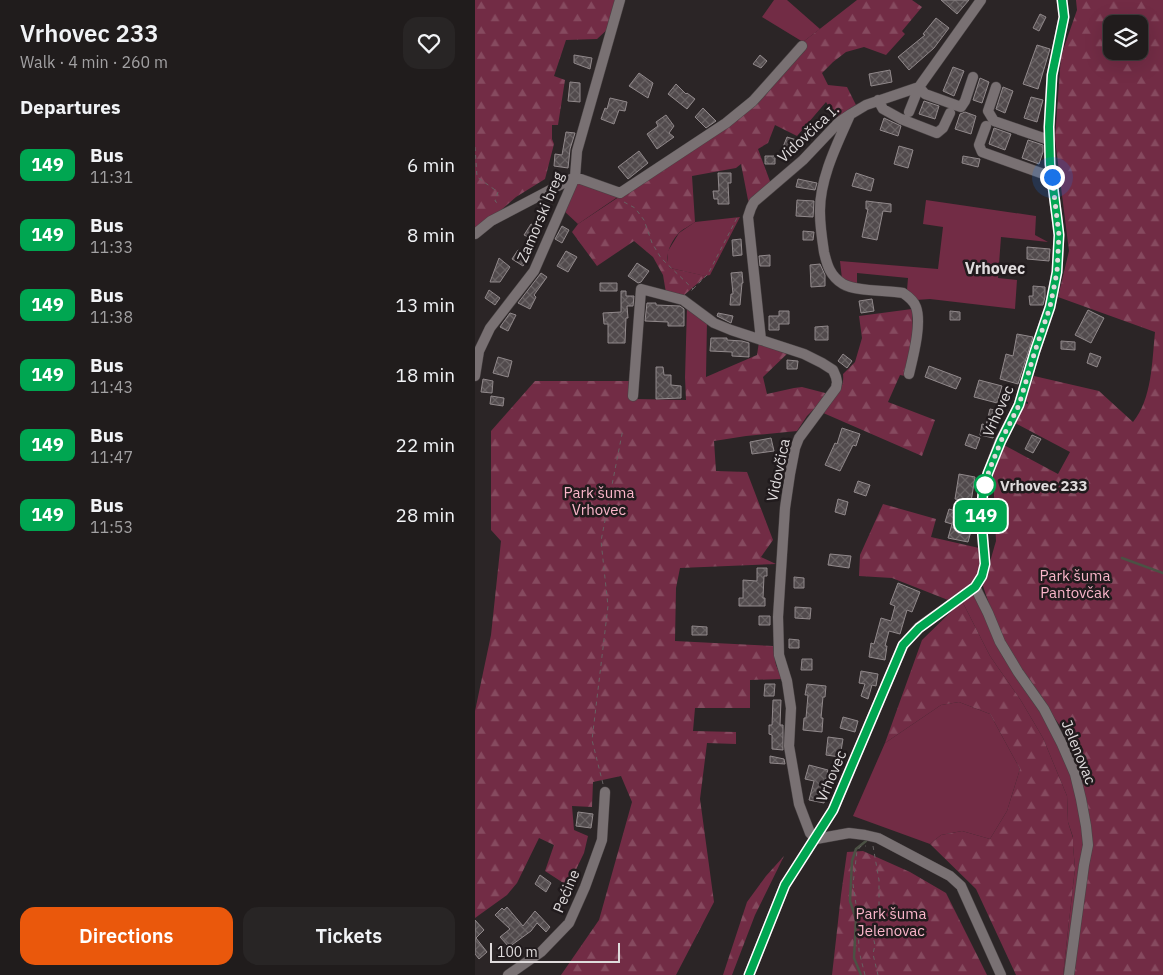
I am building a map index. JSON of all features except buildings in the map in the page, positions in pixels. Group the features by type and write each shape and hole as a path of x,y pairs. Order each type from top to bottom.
{"street":[{"name":"Zamorski breg","path":"475,376 479,351 490,328 534,272 575,177 577,151 620,0"},
{"path":"909,112 919,87 981,0"},
{"name":"Vrhovec","path":"749,975 785,885 833,810 903,645 919,628 975,587 982,576 985,564 981,517 983,492 988,473 1001,441 1019,405 1050,307 1057,272 1059,235 1049,140 1052,75 1064,17 1062,0"},
{"path":"475,234 491,221 575,177 620,193 726,123 753,101 802,46"},
{"path":"919,87 925,94 961,107 973,77"},
{"name":"Vidovčica I.","path":"751,208 754,202 803,160 839,122 866,104 919,87"},
{"path":"996,87 988,111 994,121 1049,140"},
{"path":"878,100 883,109 889,113 937,133 943,128 950,113"},
{"path":"851,114 836,144 822,194 820,213 821,236 827,263 832,275 843,284 859,288 903,293 914,302 918,315 916,343 909,374"},
{"path":"987,126 979,145 982,152 1052,177"},
{"path":"751,208 748,217 761,340"},
{"name":"Vidovčica","path":"633,396 641,289 683,300 715,323 822,362 833,370 836,376 836,388 799,438 795,448 785,508 778,617 779,655 787,681 791,708 789,746 795,785 805,822 810,833 816,838"},
{"name":"Jelenovac","path":"975,587 1000,642 1044,709 1075,774 1087,826 1088,845 1069,975"},
{"name":"Pećine","path":"508,975 541,952 569,923 585,887 602,840 605,792"},
{"path":"816,838 849,833 878,838 950,876 961,886 1001,975"}],"path":[{"path":"475,147 477,177 499,192 495,201 509,212"},
{"path":"620,193 620,200 635,208 645,220 651,243 661,258 693,289"},
{"path":"683,300 708,274 738,215 743,209 751,208"},
{"path":"605,792 592,740 608,606 601,541 623,429"},
{"path":"865,975 859,951 859,918 854,900 853,884 857,851 861,846 873,845 879,880 879,908 872,932 875,945 873,954 879,975"}],"green space":[{"path":"475,0 618,0 610,27 597,39 566,40 554,76 565,80 558,125 552,125 554,144 545,179 516,197 475,233"},
{"path":"774,0 787,0 820,29 803,42 762,17"},
{"path":"857,0 912,0 922,7 902,31 905,34 886,55 864,47 846,52 822,73 828,85 847,87 857,107 837,120 826,102 797,136 775,125 768,143 758,149 771,184 749,205 741,164 736,168 692,176 695,222 675,238 670,246 668,264 670,268 706,276 682,297 666,293 663,275 653,257 634,241 597,266 572,232 578,224 732,122 803,42"},
{"name":"Park šuma Pantovčak","path":"1076,0 1163,0 1163,975 1074,975 1091,843 1076,767 1063,730 1033,688 1005,642 983,586 996,541 993,473 1002,444 1058,474 1070,452 1015,423 1025,403 1028,404 1025,401 1034,376 1099,391 1133,422 1148,391 1152,368 1155,332 1058,297 1069,251 1055,139 1061,56 1077,10"},
{"path":"577,181 619,196 578,224 564,211"},
{"path":"926,200 1036,216 1035,235 1048,242 1001,237 998,278 1017,280 1015,309 930,299 916,300 907,290 908,278 857,273 857,285 842,279 840,261 938,269 943,227 923,224"},
{"path":"740,217 710,275 705,276 670,268 668,265 668,251 679,233 695,222"},
{"path":"687,306 707,321 706,377 685,377"},
{"path":"912,309 913,331 905,376 900,375 888,402 935,420 922,456 821,412 837,395 842,385 843,374 855,362 862,338 859,316"},
{"name":"Park šuma Vrhovec","path":"759,342 789,352 763,377 767,394 802,387 829,394 807,416 797,431 714,441 716,471 747,472 773,540 761,557 776,564 680,568 676,588 675,641 773,646 776,665 782,679 750,680 750,708 695,708 693,731 736,732 736,744 707,743 700,799 714,902 676,975 561,975 599,920 632,802 621,776 593,782 592,807 572,806 574,830 588,836 584,853 568,886 545,871 554,845 539,838 517,883 507,895 475,918 475,711 491,635 501,541 491,530 491,431 535,381 631,381 635,399 686,400 685,377 706,377 757,355"},
{"path":"883,504 936,519 931,537 979,548 979,569 975,579 948,600 892,578 859,576 860,555"},
{"path":"974,595 1003,657 1036,702 1068,765 1085,838 1066,975 1063,975 1075,868 1073,837 1068,822 1067,796 1043,738 1020,699 990,656 962,601"},
{"path":"962,601 990,656 1020,699 1043,738 1067,796 1068,822 1073,838 1075,868 1063,975 1016,975 976,889 930,844 941,835 962,831 990,839 1007,811 1020,769 990,714 959,702 941,705 885,743 922,640"},
{"path":"959,702 990,714 1020,769 1007,811 990,839 962,831 941,835 930,844 853,816 885,743 941,705"},
{"name":"Park šuma Jelenovac","path":"863,851 910,872 946,893 987,975 832,975 847,852"},
{"path":"784,856 755,915 732,975 723,975 747,902"}],"waterway":[{"path":"1122,558 1163,573"},
{"path":"861,975 854,958 856,919 850,901 852,861 856,849 866,841"}],"bus line":[{"name":"149","path":"749,975 785,885 833,810 903,645 911,635 930,619 975,587 984,570 981,517 983,492 988,473 1001,441 1019,405 1050,307 1057,272 1059,235 1050,164 1049,127 1052,75 1064,17 1062,0"}],"place":[{"name":"Vrhovec 233","path":"985,485"}],"district":[{"name":"Vrhovec","path":"995,268"}],"route":[{"path":"985,485 983,492 1001,441 1019,405 1050,307 1057,272 1059,235 1052,177"}]}
